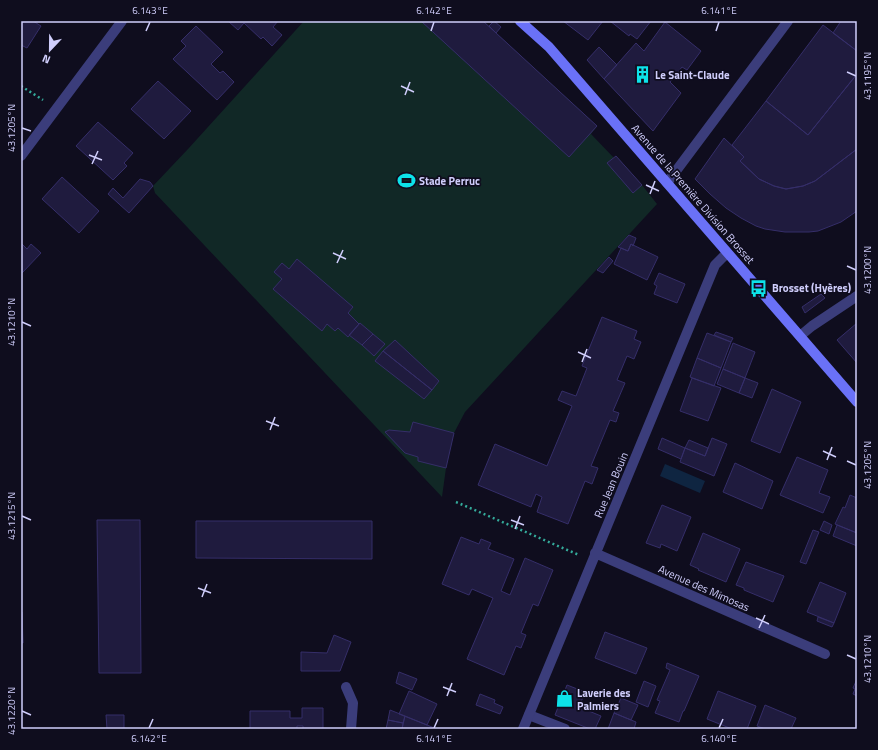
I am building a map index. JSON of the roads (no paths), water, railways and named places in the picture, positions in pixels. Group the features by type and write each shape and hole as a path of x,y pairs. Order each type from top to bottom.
{"street":[{"path":"21,156 122,21"},
{"path":"667,183 788,21"},
{"name":"Avenue de la Première Division Brosset","path":"522,22 549,46 857,402"},
{"name":"Rue Jean Bouin","path":"523,729 715,265 727,253"},
{"path":"800,336 812,326 857,296"},
{"name":"Avenue des Mimosas","path":"596,553 825,654"},
{"path":"346,687 353,703 351,729"},
{"path":"529,715 562,729"}],"water":[{"path":"665,464 705,481 700,493 660,476"}],"place":[{"name":"Le Saint-Claude","path":"642,75"},
{"name":"Stade Perruc","path":"406,181"},
{"name":"Brosset (Hyères)","path":"759,288"},
{"name":"Laverie des Palmiers","path":"564,699"}]}
